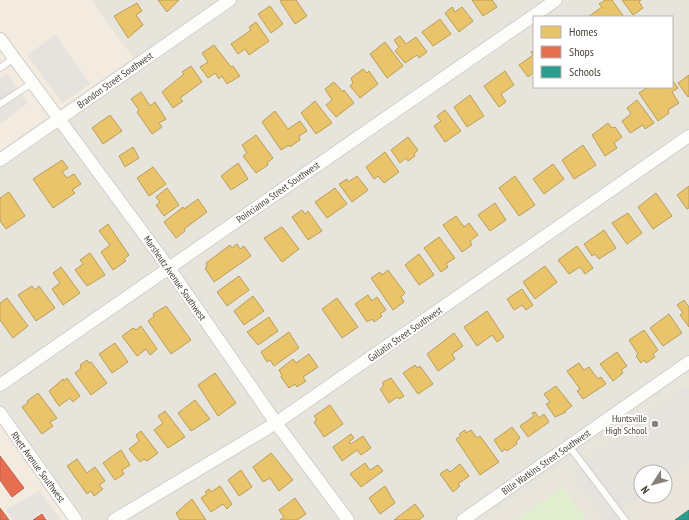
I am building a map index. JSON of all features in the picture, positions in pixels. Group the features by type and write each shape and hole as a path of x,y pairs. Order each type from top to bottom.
{"street":[{"name":"Brandon Street Southwest","path":"0,160 230,0"},
{"name":"Poincianna Street Southwest","path":"0,385 556,0"},
{"name":"Marsheutz Avenue Southwest","path":"0,38 58,119 169,268 276,423 348,520"},
{"name":"Gallatin Street Southwest","path":"114,520 276,423 689,136"},
{"name":"Bille Watkins Street Southwest","path":"463,520 689,362"},
{"name":"Rhett Avenue Southwest","path":"0,414 76,520"}],"lane":[{"path":"0,68 14,58"},
{"path":"0,104 32,83"},
{"path":"569,446 625,520"}],"shaded area":[{"path":"0,0 91,0 133,58 0,151"},
{"path":"91,0 689,0 689,376 486,520 67,520 0,426 0,151 132,58"},
{"path":"55,35 90,84 62,103 27,55"},
{"path":"7,74 28,103 0,124 0,78"},
{"name":"Huntsville High School","path":"689,376 689,520 486,520"},
{"path":"686,386 689,390 689,459 673,471 673,464 633,464 633,501 624,508 633,520 606,520 571,472"},
{"path":"0,426 67,520 0,520"},
{"path":"39,491 61,520 49,520 42,511 30,520 13,520 6,510"}],"green space":[{"path":"563,487 587,520 516,520"}],"building: Homes":[{"path":"158,0 179,0 167,12"},
{"path":"296,0 307,16 295,24 280,1"},
{"path":"472,0 492,0 497,7 483,16"},
{"path":"605,0 612,0 623,16 589,16 602,7 599,4"},
{"path":"622,0 641,0 639,2 643,8 633,15"},
{"path":"137,3 142,11 136,15 143,25 128,38 114,16"},
{"path":"270,6 283,24 271,33 258,14"},
{"path":"452,7 455,12 462,7 473,21 459,32 445,13"},
{"path":"440,19 451,34 433,46 422,32"},
{"path":"256,22 269,41 249,55 245,49 238,54 231,44 251,30 249,27"},
{"path":"400,36 406,44 416,37 427,52 419,58 417,55 405,63 395,51 399,47 394,40"},
{"path":"385,42 403,66 387,78 370,54"},
{"path":"214,45 240,76 227,84 222,76 219,79 215,73 208,78 200,67 208,62 202,53"},
{"path":"533,55 533,73 528,77 519,65"},
{"path":"191,66 202,82 180,98 183,101 173,108 162,92 184,74 182,72"},
{"path":"363,69 367,73 369,71 378,84 360,98 350,86 353,83 351,78"},
{"path":"505,71 514,85 501,94 506,102 499,107 484,86"},
{"path":"689,75 689,96 688,97 678,83"},
{"path":"673,81 678,88 672,92 679,103 668,110 669,113 658,121 639,93 646,88 673,88"},
{"path":"334,82 343,92 344,90 354,103 336,117 326,105 332,100 325,89"},
{"path":"141,92 150,106 155,102 166,119 159,123 162,127 152,134 137,112 139,110 131,99"},
{"path":"470,95 484,116 467,127 454,107"},
{"path":"637,100 654,123 645,129 643,125 630,133 622,121 631,114 627,108"},
{"path":"315,101 332,123 316,134 301,113"},
{"path":"445,110 461,131 445,142 434,126 441,121 437,116"},
{"path":"275,111 288,129 300,121 307,131 299,136 300,140 290,147 289,145 281,150 262,122"},
{"path":"110,115 122,131 103,144 92,128"},
{"path":"608,123 612,128 615,127 622,137 614,143 617,148 605,156 592,135"},
{"path":"256,135 273,158 267,163 268,165 256,173 243,156 247,153 242,145"},
{"path":"408,137 418,150 414,154 415,156 408,161 406,158 400,163 391,150"},
{"path":"583,145 596,165 574,179 562,160"},
{"path":"133,147 139,158 125,167 119,156"},
{"path":"385,152 399,172 384,183 378,176 374,179 366,167"},
{"path":"62,160 68,168 62,172 67,178 74,174 81,184 72,190 75,193 53,208 33,179"},
{"path":"238,163 248,179 231,190 221,176"},
{"path":"553,164 564,179 544,194 533,179"},
{"path":"153,167 166,184 149,196 137,178"},
{"path":"357,176 368,190 352,202 339,184 347,179 348,182"},
{"path":"515,176 535,205 519,216 499,188"},
{"path":"689,186 689,208 687,209 677,195"},
{"path":"167,188 179,205 164,216 156,205 160,202 156,197"},
{"path":"335,188 347,204 327,218 315,202"},
{"path":"9,192 25,216 6,229 0,221 0,198"},
{"path":"656,193 672,216 653,229 638,207"},
{"path":"198,199 207,212 184,229 185,231 176,238 164,222 183,207 184,209"},
{"path":"495,203 506,220 490,231 478,215"},
{"path":"302,210 305,214 308,211 322,231 308,240 292,217"},
{"path":"628,213 642,233 627,244 612,223"},
{"path":"456,216 464,227 469,223 478,235 470,241 472,245 462,252 443,225"},
{"path":"108,224 129,255 124,259 126,261 113,270 101,252 110,245 99,231"},
{"path":"282,227 299,249 282,262 264,238"},
{"path":"604,230 616,248 599,259 595,254 592,256 584,244"},
{"path":"439,237 455,258 446,264 448,267 441,272 424,248"},
{"path":"237,244 240,249 244,246 251,256 214,282 205,268 207,267 206,263 230,245 232,248"},
{"path":"577,246 593,268 585,274 580,267 569,274 558,260"},
{"path":"90,253 105,275 87,286 75,270 83,264 80,260"},
{"path":"419,254 434,275 419,285 405,265"},
{"path":"545,266 557,282 535,299 523,282"},
{"path":"61,267 80,293 63,305 52,289 60,283 53,273"},
{"path":"388,270 405,293 401,297 404,302 393,310 371,278 380,272 382,275"},
{"path":"239,276 249,290 227,306 217,292"},
{"path":"32,286 35,290 39,286 55,308 36,321 18,295"},
{"path":"522,289 533,305 526,310 522,305 514,310 507,299"},
{"path":"368,295 372,301 377,297 386,310 380,314 382,316 374,322 372,319 367,322 355,304"},
{"path":"253,296 264,311 244,325 234,311"},
{"path":"7,298 28,326 13,338 0,320 0,303"},
{"path":"337,298 358,327 342,338 322,309"},
{"path":"684,300 689,307 689,327 680,315 683,313 677,305"},
{"path":"166,306 191,340 171,354 148,321 154,316 153,314"},
{"path":"487,311 504,337 497,342 492,335 477,346 464,327"},
{"path":"669,314 682,333 663,346 650,328"},
{"path":"269,317 278,331 258,345 247,332"},
{"path":"141,326 157,349 150,355 146,349 137,356 122,336 133,328 136,330"},
{"path":"644,330 658,350 653,354 655,357 646,363 644,360 641,363 636,356 638,354 629,340"},
{"path":"289,332 299,348 274,366 270,360 267,362 261,352"},
{"path":"454,333 463,346 452,354 455,359 438,371 427,354"},
{"path":"115,343 128,362 112,373 99,354"},
{"path":"617,352 627,366 621,370 623,373 613,381 600,364"},
{"path":"309,354 318,367 303,377 306,381 297,387 295,384 289,388 281,377 282,375 279,370 293,359 296,363"},
{"path":"87,360 89,363 91,362 107,383 91,395 75,373 81,368 80,365"},
{"path":"579,363 584,370 589,367 598,379 601,377 606,384 583,399 577,391 580,389 567,371"},
{"path":"415,365 417,368 420,366 433,384 418,394 403,373"},
{"path":"215,373 236,403 218,416 198,385"},
{"path":"67,378 80,396 73,402 70,398 59,406 49,391 63,379 64,381"},
{"path":"391,378 404,396 399,399 397,397 389,403 380,389 383,387 383,382"},
{"path":"556,386 572,406 565,411 566,412 555,417 546,404 550,402 544,394"},
{"path":"38,393 57,418 50,422 53,426 42,434 22,407 28,403 27,401"},
{"path":"195,400 210,419 191,431 178,413"},
{"path":"330,405 343,424 324,437 314,422 317,420 314,416"},
{"path":"165,411 185,437 168,448 154,430 163,423 158,416"},
{"path":"535,412 539,418 544,414 549,422 528,437 520,426 534,416 532,413"},
{"path":"512,427 520,438 516,442 517,444 507,451 505,449 502,452 494,440"},
{"path":"465,430 466,433 471,430 477,438 480,436 499,462 480,475 456,439 461,436 459,434"},
{"path":"141,431 158,453 147,461 144,459 140,462 129,449 139,441 136,435"},
{"path":"351,434 354,438 349,442 351,444 363,436 371,448 361,455 357,450 342,461 333,447"},
{"path":"121,450 130,465 122,470 124,474 115,480 103,463"},
{"path":"271,453 293,480 279,491 270,478 263,482 253,467"},
{"path":"77,459 87,473 95,467 105,481 99,485 103,489 94,496 91,491 87,494 67,466"},
{"path":"365,463 370,470 378,465 383,471 361,487 350,474"},
{"path":"460,464 469,476 458,484 460,486 453,492 440,474 447,469 450,472"},
{"path":"241,470 252,487 239,496 228,480"},
{"path":"220,486 232,504 227,509 223,504 211,512 201,498 207,494 205,492 209,489 211,492"},
{"path":"385,486 395,503 380,514 369,498"},
{"path":"295,498 306,514 297,520 280,520 284,517 279,510"},
{"path":"192,499 206,520 180,520 176,513"},
{"path":"415,504 424,516 419,520 394,520"}],"building: Shops":[{"path":"0,456 24,488 12,497 0,480"},
{"path":"0,508 9,520 0,520"},
{"path":"42,514 46,520 33,520"}],"building: Schools":[{"path":"689,510 689,520 675,520"}],"place":[{"name":"Huntsville High School","path":"655,424"}]}
